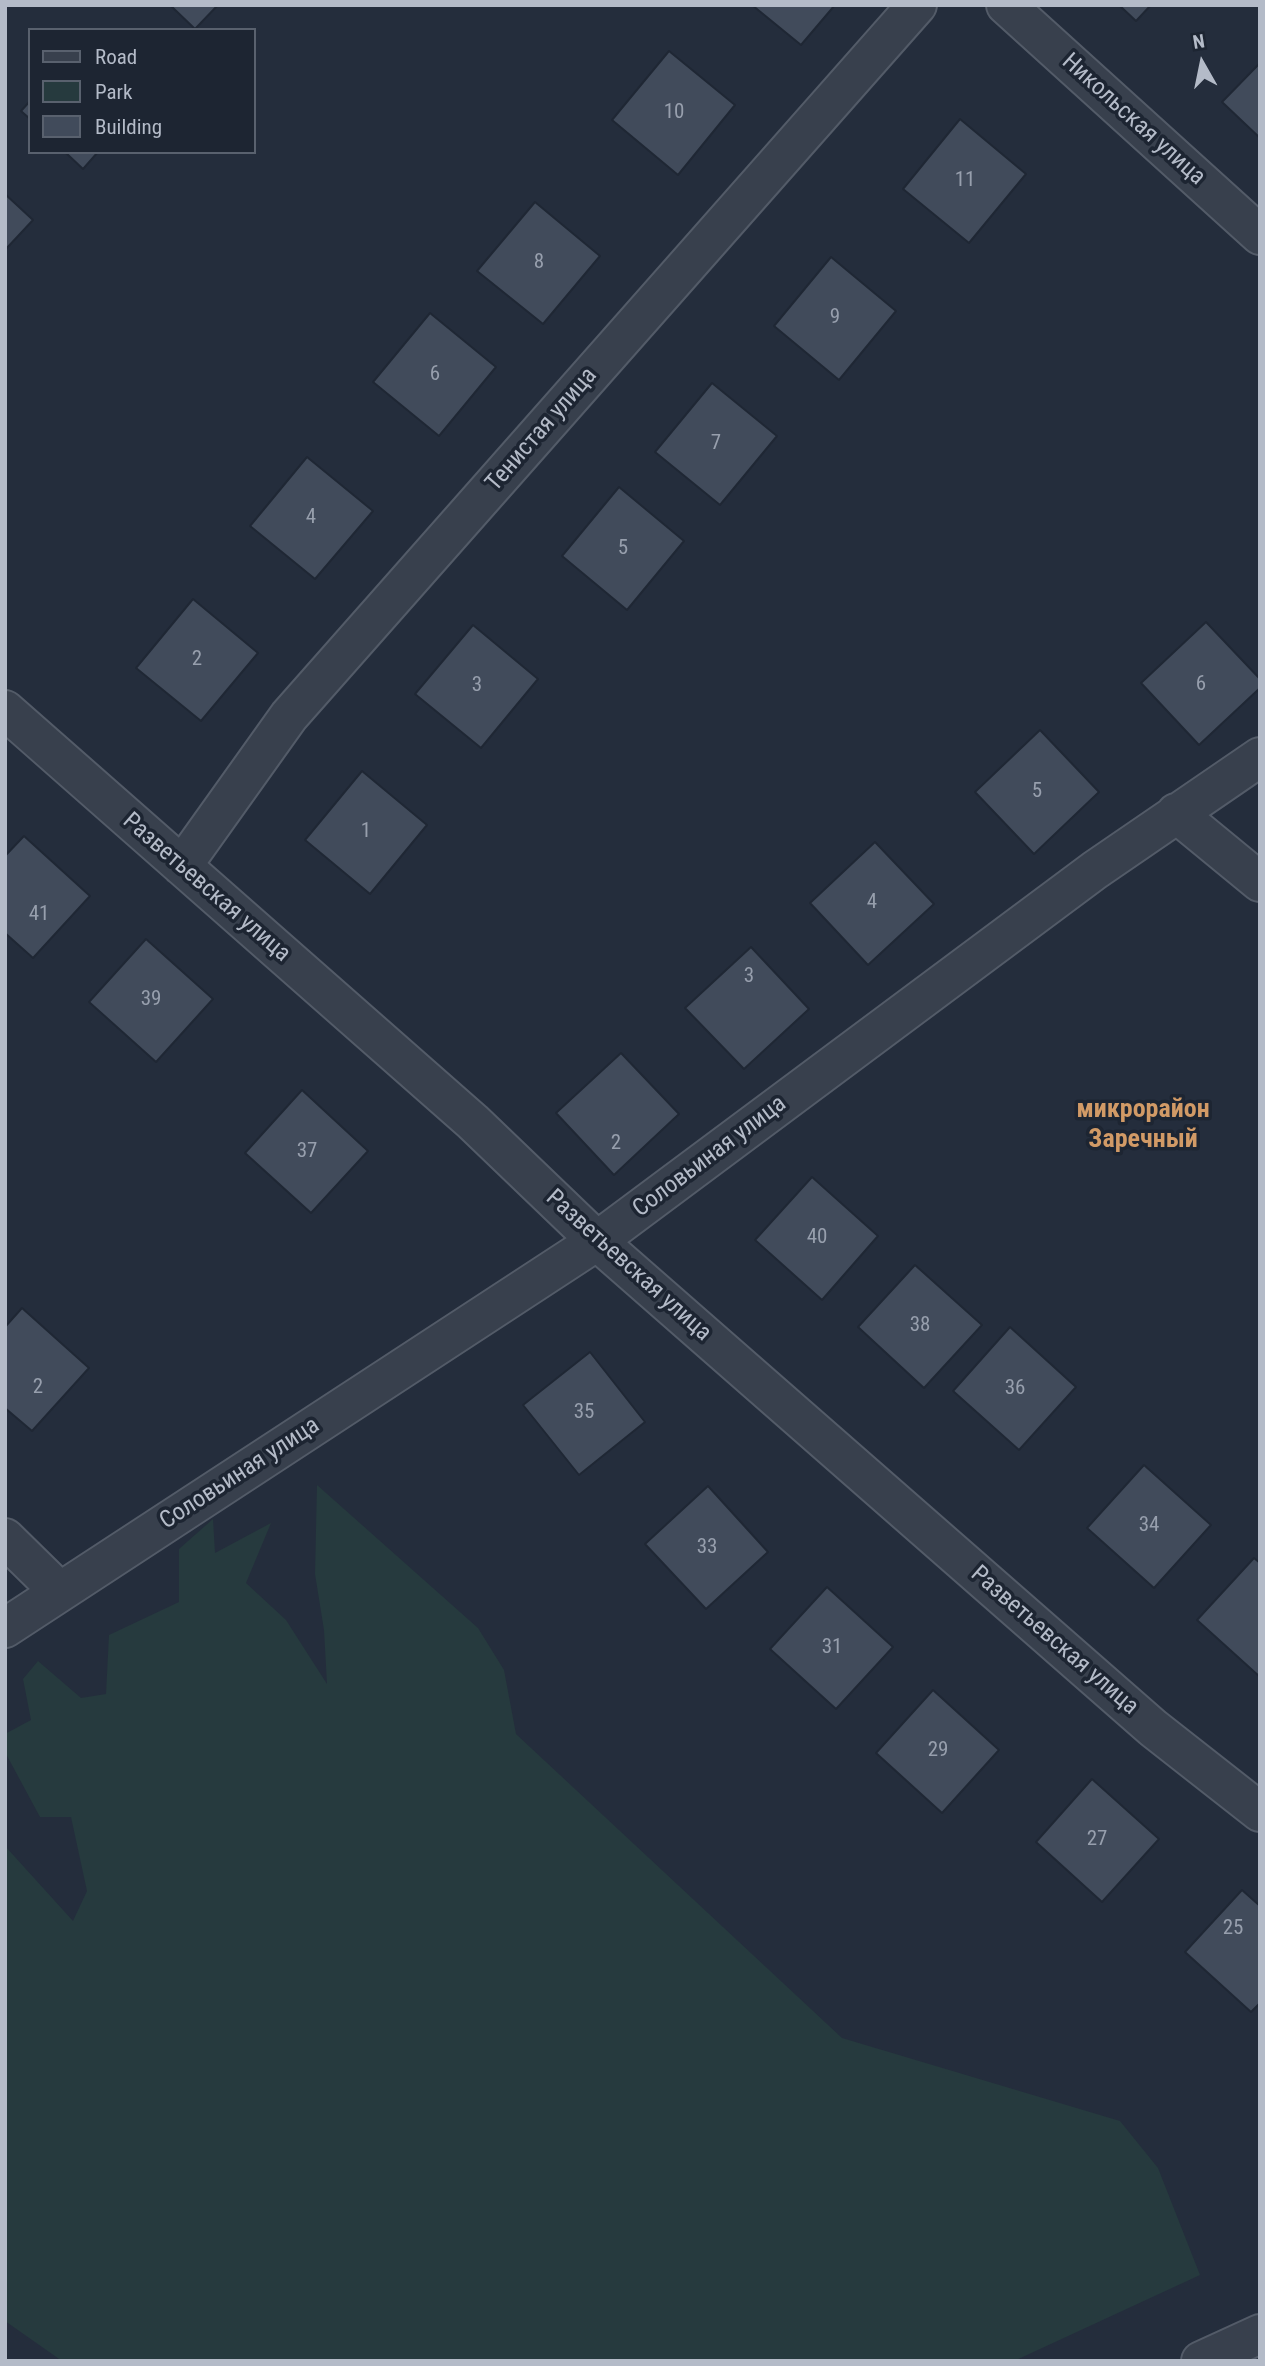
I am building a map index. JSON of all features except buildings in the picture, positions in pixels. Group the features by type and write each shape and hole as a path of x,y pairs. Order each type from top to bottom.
{"street":[{"name":"Тенистая улица","path":"182,866 289,716 917,5"},
{"name":"Никольская улица","path":"1006,5 1260,235"},
{"name":"Разветьевская улица","path":"5,710 473,1122 597,1241 1153,1728 1260,1812"},
{"name":"Соловьиная улица","path":"5,1628 597,1241 1176,813 1260,757"},
{"path":"1176,813 1260,882"},
{"path":"5,1538 60,1592"},
{"path":"1201,2361 1260,2334"}],"green space":[{"path":"317,1485 478,1628 504,1670 516,1734 842,2038 1120,2121 1158,2168 1200,2275 1014,2361 62,2361 5,2321 5,1846 73,1921 87,1891 71,1817 40,1817 5,1752 5,1734 31,1720 23,1679 38,1661 81,1698 106,1694 109,1635 179,1602 179,1549 213,1519 215,1553 271,1523 246,1583 286,1620 327,1684 324,1630 315,1574"}],"district":[{"name":"микрорайон Заречный","path":"1143,1125"}]}
